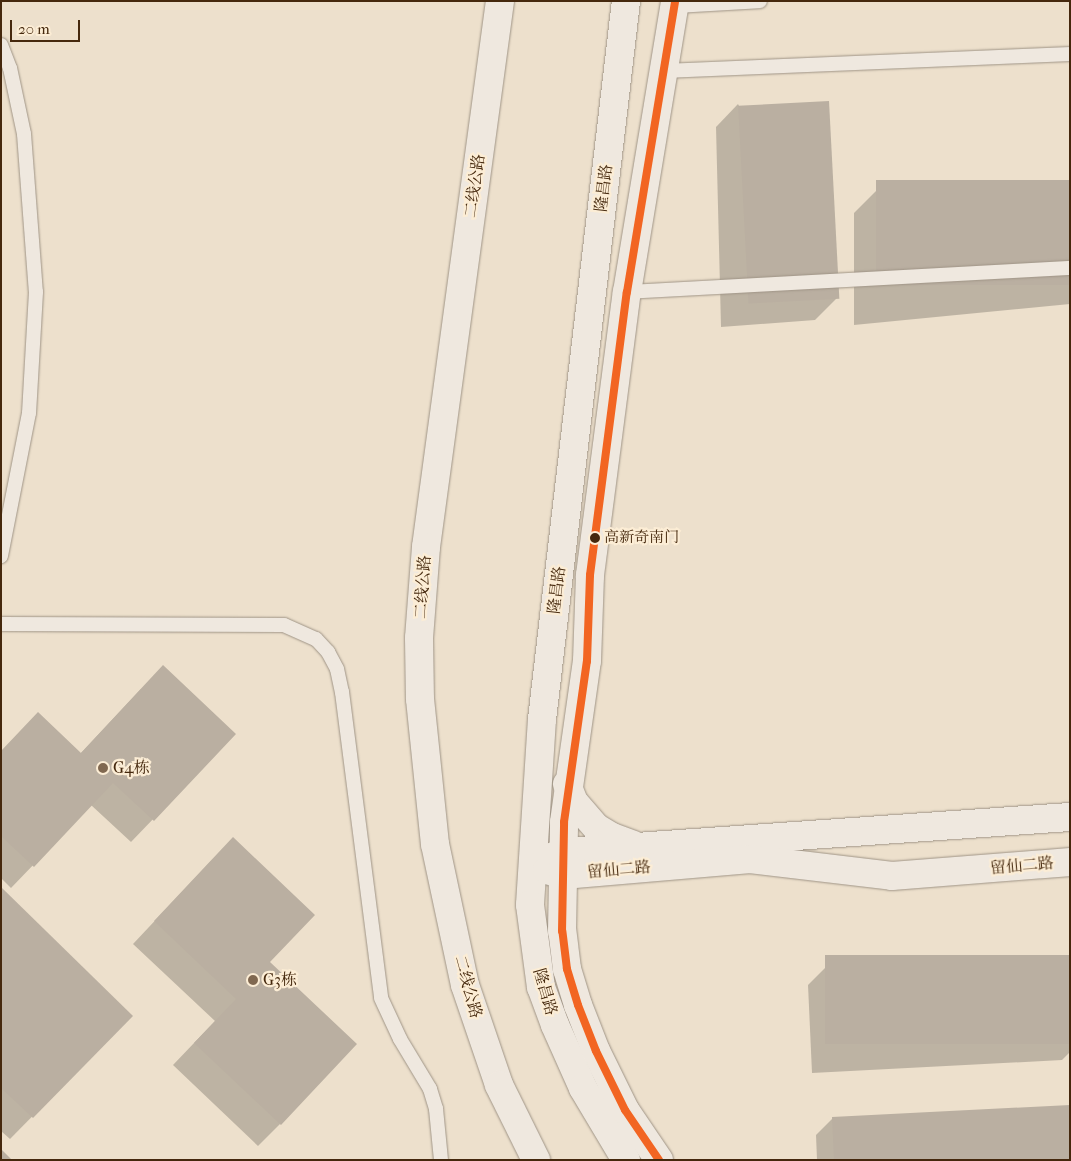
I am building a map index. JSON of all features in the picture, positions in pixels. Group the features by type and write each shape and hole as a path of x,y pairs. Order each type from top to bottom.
{"street":[{"name":"二线公路","path":"500,1 426,547 419,638 420,699 435,844 465,985 499,1085 536,1160"},
{"name":"隆昌路","path":"626,1 542,718 531,866 533,944 541,987 583,1088 626,1160"},
{"name":"隆昌路","path":"659,1160 625,1110 578,1005 567,969 562,931 567,784 587,661 590,575 627,292 675,4"},
{"path":"567,784 574,802 597,828 612,838 643,846"},
{"name":"留仙二路","path":"563,863 643,846 1070,817"},
{"path":"875,874 877,830"},
{"name":"留仙二路","path":"531,866 563,863 750,859 892,876 1070,862"}],"lane":[{"path":"675,4 760,1"},
{"path":"1,45 10,68 24,134 36,292 29,413 1,556"},
{"path":"665,71 1070,54"},
{"path":"627,292 1070,268"},
{"path":"1,624 284,625 316,639 328,652 337,669 342,692 381,998 400,1039 430,1089 436,1109 441,1160"}],"building":[{"path":"829,101 839,299 748,303 738,106"},
{"path":"876,180 1070,180 1070,285 876,285"},
{"name":"G4栋","path":"163,665 236,734 154,821 113,783 34,867 1,836 1,751 38,712 81,753"},
{"name":"G3栋","path":"233,837 315,915 270,962 357,1044 281,1125 194,1043 236,999 154,921"},
{"path":"1,887 133,1016 33,1118 1,1088"},
{"path":"825,955 1070,955 1070,1044 825,1044"},
{"path":"1070,1105 1070,1160 834,1160 832,1117"},
{"path":"1,1149 12,1160 1,1160"}],"transit line":[{"path":"659,1160 625,1110 596,1051 578,1005 567,969 562,931 564,822 587,661 590,575 627,292 675,1"}],"place":[{"name":"高新奇南门","path":"595,538"},
{"name":"G4栋","path":"103,768"},
{"name":"G3栋","path":"253,980"}]}
